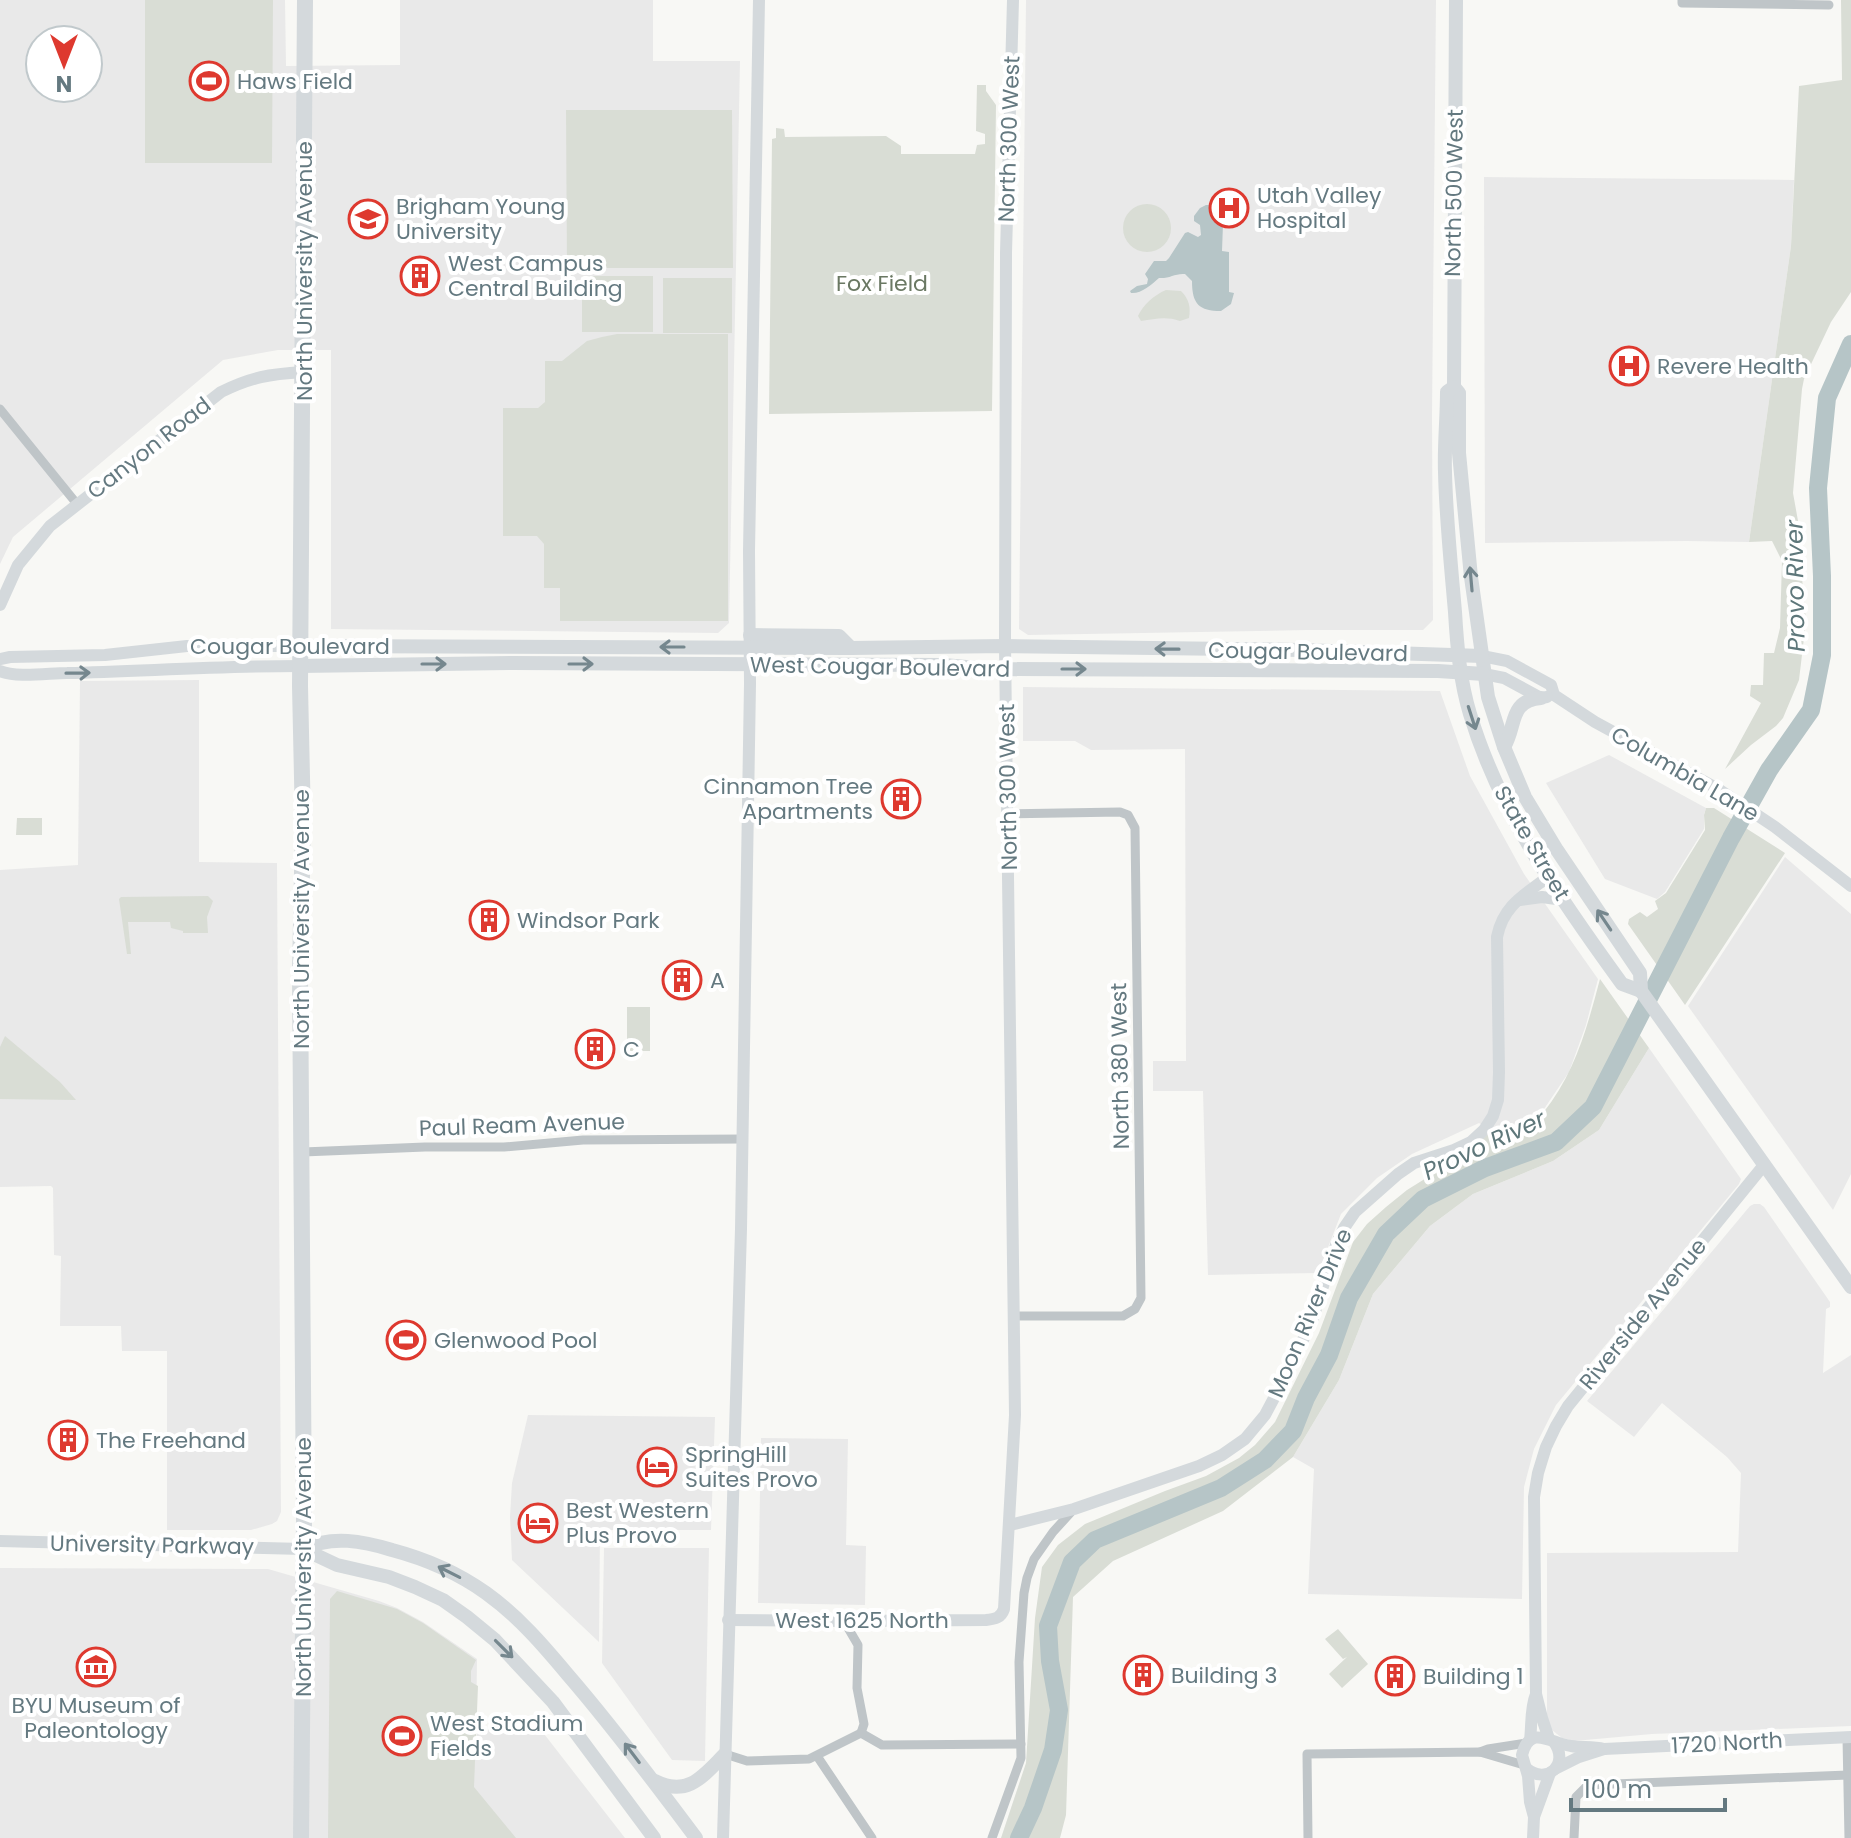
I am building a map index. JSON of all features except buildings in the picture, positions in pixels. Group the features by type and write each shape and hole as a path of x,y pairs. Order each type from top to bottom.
{"highway":[{"name":"North University Avenue","path":"301,1838 303,1152 300,973 303,823 300,646 305,0"}],"main road":[{"name":"North 500 West","path":"1456,0 1454,387 1459,393 1459,453 1472,593 1484,674"},
{"name":"North 500 West","path":"1454,387 1447,392 1444,470 1459,654"},
{"name":"West Cougar Boulevard","path":"464,647 750,641 851,648 1134,648"},
{"name":"Cougar Boulevard","path":"300,646 464,647"},
{"name":"Cougar Boulevard","path":"1134,648 1482,656"},
{"name":"State Street","path":"1459,654 1470,714 1518,827 1563,900 1622,984 1641,991"},
{"name":"West Cougar Boulevard","path":"513,663 1247,670"},
{"name":"Cougar Boulevard","path":"300,666 513,663"},
{"name":"Cougar Boulevard","path":"1247,670 1484,674"},
{"name":"State Street","path":"1484,674 1504,747 1525,797 1580,886 1640,973 1641,991 1851,1287"},
{"path":"1504,747 1509,739 1515,711 1527,701 1548,696"},
{"path":"1548,877 1558,877 1572,887 1580,886"},
{"name":"University Parkway","path":"303,1549 323,1541 338,1540 382,1546 427,1561 484,1592 515,1617 546,1649 621,1739 696,1838"},
{"name":"University Parkway","path":"303,1549 337,1565 389,1577 443,1600 495,1640 553,1702 654,1838"},
{"path":"650,1776 667,1786 688,1786 700,1779 725,1754"}],"street":[{"path":"723,1838 743,1139 759,0"},
{"name":"North 300 West","path":"996,1619 1002,1614 1005,1601 1015,1415 1005,646 1006,253 1013,0"},
{"path":"1682,2 1829,5"},
{"name":"Canyon Road","path":"0,605 18,565 50,526 221,392 245,380 278,373 303,372"},
{"path":"0,409 77,504"},
{"name":"Cougar Boulevard","path":"0,659 187,646 300,646"},
{"name":"Columbia Lane","path":"1482,656 1507,661 1551,685 1548,696"},
{"name":"Cougar Boulevard","path":"0,671 6,674 300,666"},
{"name":"Columbia Lane","path":"1484,674 1504,678 1548,696 1718,789 1775,827 1851,886"},
{"name":"North 380 West","path":"1008,814 1120,812 1128,815 1135,828 1139,1303 1129,1313 1116,1316 1015,1316"},
{"name":"Moon River Drive","path":"1074,1509 1199,1466 1245,1439 1265,1415 1291,1366 1313,1318 1336,1245 1355,1212 1414,1163 1463,1146 1484,1130 1498,1100 1499,926 1508,909 1548,877"},
{"path":"1520,900 1542,897 1563,900"},
{"name":"Paul Ream Avenue","path":"303,1152 504,1147 583,1140 743,1139"},
{"name":"Riverside Avenue","path":"1536,1694 1533,1520 1538,1473 1546,1447 1568,1406 1764,1165"},
{"path":"1010,1525 1074,1509"},
{"path":"992,1838 1021,1758 1019,1662 1027,1578 1034,1559 1074,1509"},
{"name":"University Parkway","path":"0,1541 303,1549"},
{"name":"West 1625 North","path":"728,1620 996,1619"},
{"path":"725,1754 747,1761 809,1759 861,1733 864,1724 857,1688 858,1645 844,1621"},
{"path":"1534,1817 1560,1755 1545,1731 1536,1694"},
{"path":"1533,1838 1534,1817 1522,1751 1528,1742 1536,1694"},
{"path":"861,1733 882,1745 1021,1744"},
{"path":"1480,1752 1511,1747 1540,1737 1552,1740"},
{"path":"1849,1738 1849,1838"},
{"name":"1720 North","path":"1552,1771 1604,1749 1849,1738"},
{"name":"1720 North","path":"1552,1740 1569,1746 1604,1749"},
{"path":"1308,1838 1307,1754 1480,1752 1502,1757 1538,1775 1552,1771"},
{"path":"817,1756 872,1838"},
{"path":"1574,1838 1576,1797 1588,1785 1848,1775"}],"shaded area":[{"name":"Brigham Young University","path":"0,0 285,0 286,66 400,65 400,0 653,0 653,61 740,61 729,623 718,633 331,629 331,350 278,350 223,360 13,537 0,564"},
{"name":"Utah Valley Hospital","path":"1026,0 1436,0 1433,620 1423,630 1028,635 1019,629"},
{"name":"Revere Health","path":"1484,177 1794,180 1791,246 1749,542 1485,543"},
{"path":"1206,205 1230,205 1237,209 1238,227 1223,224 1222,251 1229,252 1229,292 1234,293 1231,304 1221,311 1202,308 1195,301 1192,281 1185,274 1159,278 1142,291 1131,293 1137,286 1147,284 1145,274 1154,261 1166,261 1185,233 1201,235 1200,225 1194,221 1194,216"},
{"path":"199,680 199,862 277,863 281,1512 272,1524 251,1530 167,1530 167,1351 122,1351 121,1326 60,1326 61,1256 54,1255 53,1188 0,1187 0,870 78,865 80,681"},
{"path":"1023,687 1440,691 1470,776 1524,874 1598,979 1569,1072 1542,1112 1503,1139 1479,1123 1412,1154 1377,1178 1341,1214 1318,1273 1208,1275 1203,1091 1153,1091 1153,1061 1186,1061 1185,749 1091,750 1075,741 1023,741"},
{"path":"1609,755 1706,808 1704,829 1665,892 1657,899 1605,879 1546,783"},
{"path":"1785,857 1851,914 1851,1174 1833,1210 1688,1006"},
{"path":"1649,1048 1741,1179 1556,1405 1534,1449 1524,1487 1522,1599 1308,1594 1314,1469 1293,1457 1339,1380 1373,1294 1430,1226 1473,1194 1553,1161 1599,1130"},
{"path":"1754,1204 1764,1207 1830,1302 1830,1307 1826,1309 1823,1373 1851,1355 1851,1726 1652,1734 1574,1741 1562,1738 1552,1730 1547,1715 1547,1553 1738,1552 1741,1473 1727,1457 1662,1403 1634,1437 1587,1401"},
{"path":"528,1415 715,1417 711,1530 600,1530 599,1642 512,1560 512,1483"},
{"path":"761,1438 848,1439 846,1545 866,1546 865,1605 758,1603"},
{"path":"604,1548 709,1548 705,1761 672,1760 602,1663"},
{"path":"0,1568 268,1569 397,1608 477,1659 476,1737 478,1731 494,1728 517,1733 534,1721 625,1838 0,1838"}],"green space":[{"name":"Haws Field","path":"145,0 273,0 272,163 145,163"},
{"path":"1841,0 1851,0 1851,292 1831,322 1802,389 1793,493 1800,532 1806,621 1799,680 1783,718 1725,769 1761,703 1750,696 1751,685 1763,685 1764,653 1774,653 1780,628 1782,561 1772,541 1749,542 1791,246 1799,86 1842,80"},
{"name":"Fox Field","path":"977,85 986,85 986,91 996,105 992,411 769,414 772,139 776,138 776,128 784,129 785,137 886,136 901,146 901,154 975,154 977,145 985,144 985,134 976,131"},
{"path":"566,110 732,110 733,268 567,268"},
{"path":"1147,204 1164,211 1171,228 1164,245 1147,252 1130,245 1123,228 1130,211"},
{"path":"582,276 653,276 653,332 582,332"},
{"path":"663,278 732,278 732,333 663,333"},
{"path":"1166,290 1184,294 1189,303 1189,318 1180,321 1165,318 1141,321 1138,316 1143,308"},
{"path":"617,334 728,334 728,621 560,621 560,588 544,588 544,544 537,536 503,536 503,408 538,408 545,402 545,361 562,361 587,341"},
{"path":"1706,808 1714,808 1785,853 1685,1005 1628,924 1629,919 1640,912 1647,917 1658,909 1655,901 1666,893 1705,830"},
{"path":"17,818 42,818 42,835 16,835"},
{"path":"208,896 213,901 207,917 208,933 183,933 171,928 170,922 128,922 131,954 127,954 121,897"},
{"path":"1600,979 1649,1048 1599,1130 1553,1161 1473,1194 1430,1226 1373,1294 1339,1380 1293,1457 1223,1511 1113,1561 1073,1597 1066,1815 1060,1838 1001,1838 1026,1763 1035,1618 1042,1567 1058,1545 1085,1524 1206,1476 1239,1458 1255,1445 1275,1422 1319,1333 1353,1242 1367,1224 1407,1190 1468,1152 1489,1133 1505,1147 1539,1117 1572,1066"},
{"path":"627,1007 650,1007 650,1051 627,1051"},
{"path":"5,1036 60,1082 76,1100 0,1099 0,1047"},
{"name":"West Stadium Fields","path":"337,1591 397,1609 476,1660 471,1671 471,1682 478,1686 474,1787 516,1838 328,1838 330,1599"},
{"path":"1338,1629 1368,1664 1342,1688 1329,1674 1347,1657 1343,1659 1325,1639"}],"waterway":[{"name":"Provo River","path":"1019,1838 1053,1750 1059,1710 1050,1661 1048,1626 1072,1562 1095,1540 1221,1488 1265,1460 1293,1431 1329,1355 1349,1298 1386,1234 1423,1199 1485,1168 1556,1142 1593,1107 1731,838 1769,770 1811,710 1822,655 1818,488 1827,398 1851,344"}],"place":[{"name":"Haws Field","path":"209,81"},
{"name":"Utah Valley Hospital","path":"1229,208"},
{"name":"Brigham Young University","path":"368,219"},
{"name":"West Campus Central Building","path":"420,276"},
{"name":"Revere Health","path":"1629,366"},
{"name":"Cinnamon Tree Apartments","path":"901,799"},
{"name":"Windsor Park","path":"489,920"},
{"name":"A","path":"682,980"},
{"name":"C","path":"595,1049"},
{"name":"Glenwood Pool","path":"406,1340"},
{"name":"The Freehand","path":"68,1440"},
{"name":"SpringHill Suites Provo","path":"657,1467"},
{"name":"Best Western Plus Provo","path":"538,1523"},
{"name":"BYU Museum of Paleontology","path":"96,1667"},
{"name":"Building 3","path":"1143,1675"},
{"name":"Building 1","path":"1395,1676"},
{"name":"West Stadium Fields","path":"402,1736"}]}
